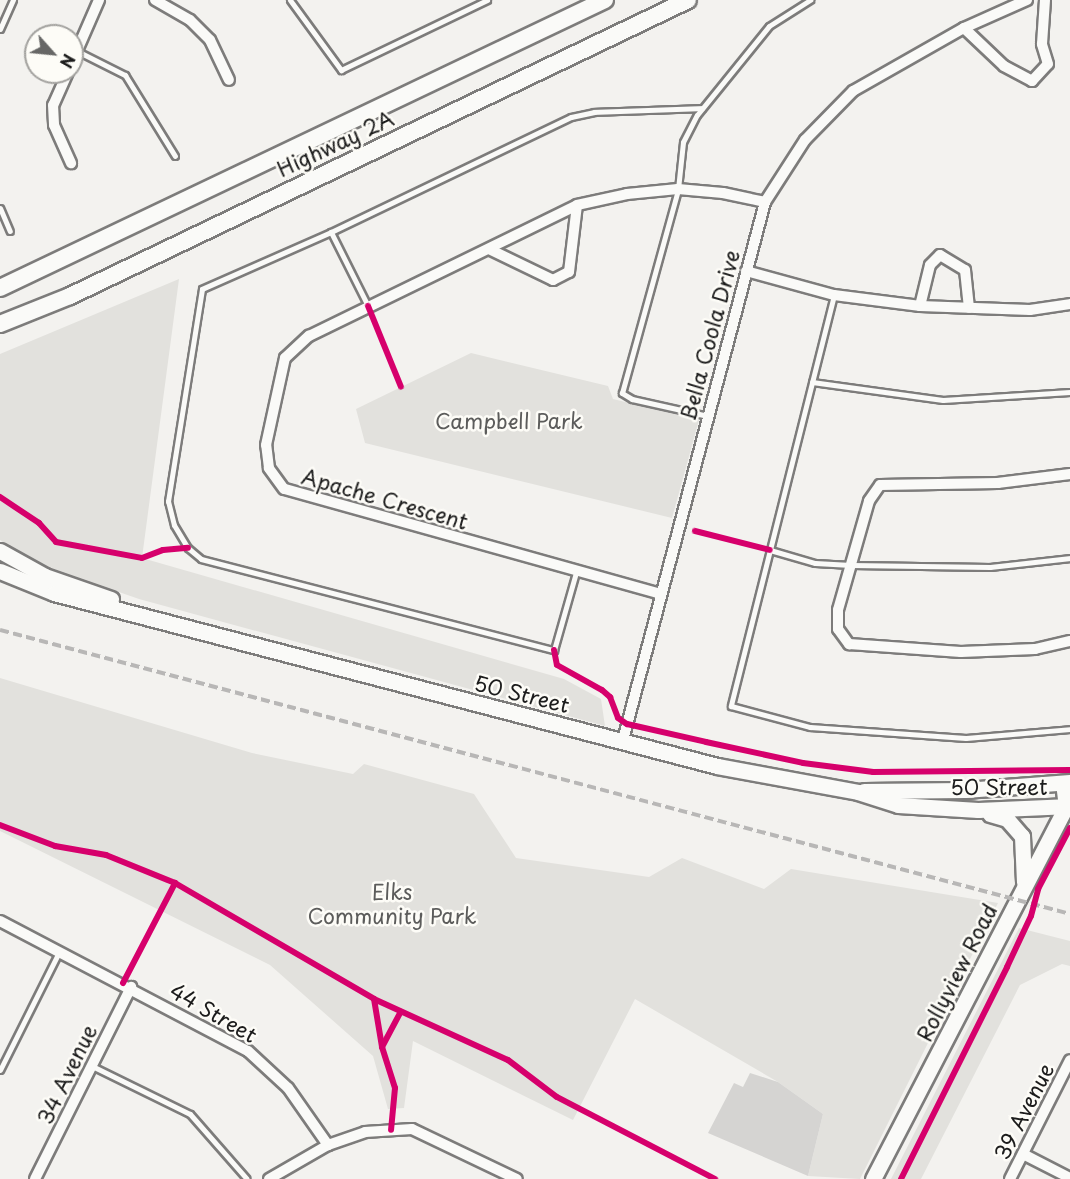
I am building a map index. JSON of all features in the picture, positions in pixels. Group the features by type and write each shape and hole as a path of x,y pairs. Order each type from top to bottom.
{"main road":[{"name":"Highway 2A","path":"0,288 605,0"},
{"name":"Highway 2A","path":"0,324 70,296 688,0"},
{"name":"50 Street","path":"0,551 45,576 178,625"},
{"name":"50 Street","path":"0,572 54,593 717,766 858,792 898,805 978,810 1068,807"},
{"name":"50 Street","path":"858,792 1067,782"},
{"path":"1067,782 1068,807"},
{"name":"Rollyview Road","path":"873,1179 1024,885 1068,807"},
{"path":"978,810 1007,819 1022,836 1024,885"}],"street":[{"path":"84,34 99,0"},
{"path":"155,0 190,20 210,40 229,80"},
{"name":"Bella Coola Drive","path":"623,740 765,202 805,140 853,91 964,28 1027,0"},
{"path":"964,28 1004,66 1032,81 1048,63 1042,44 1045,0"},
{"path":"63,84 53,105 54,125 71,163"},
{"name":"Apache Crescent","path":"660,594 284,489 269,468 266,445 285,358 309,336 368,306 491,250 577,206 678,189 765,202"},
{"path":"491,250 553,280 569,272 577,206"},
{"path":"920,306 930,265 940,255 965,270 969,308"},
{"path":"746,271 834,295 920,306 1030,310 1070,304"},
{"path":"1070,474 998,483 880,486 869,501 838,610 838,629 849,644 961,652 1035,648 1070,642"},
{"name":"44 Street","path":"0,921 131,987 248,1051 288,1088 328,1145"},
{"name":"34 Avenue","path":"35,1179 131,987"},
{"name":"39 Avenue","path":"1010,1179 1070,1060"},
{"path":"269,1179 328,1145 365,1131 412,1129 517,1179"},
{"path":"1023,1154 1070,1178"}],"lane":[{"path":"0,29 13,0"},
{"path":"290,0 340,70 487,0"},
{"path":"708,416 632,399 622,393 678,189 683,142 702,108 769,26 810,0"},
{"path":"84,61 125,75 175,156"},
{"path":"576,572 554,650 201,559 188,548 174,525 168,501 202,289 331,232 571,117 594,112 702,108"},
{"path":"0,208 10,231"},
{"path":"331,232 368,306"},
{"path":"834,295 731,706 810,727 966,738 1070,729"},
{"path":"812,382 943,400 1070,392"},
{"path":"770,550 815,563 851,565 990,567 1070,558"},
{"path":"0,1070 60,951"},
{"path":"92,1066 190,1114 247,1179"}],"green space":[{"path":"179,279 142,558 564,679 601,699 605,726 139,599 30,561 0,540 0,354"},
{"name":"Campbell Park","path":"471,353 608,386 613,399 699,420 672,518 365,443 356,409"},
{"name":"Elks Community Park","path":"0,678 252,753 353,774 364,764 474,794 516,858 649,877 682,858 764,889 791,869 998,903 860,1179 808,1176 823,1114 778,1082 635,999 573,1120 413,1041 404,1108 388,1109 373,1056 270,965 0,831"},
{"path":"1019,928 1070,941 1070,966 1062,964 1020,985 921,1179 891,1179"}],"building":[{"path":"750,1073 778,1082 823,1114 808,1176 708,1133 734,1083 743,1087"}],"railway":[{"path":"0,630 1070,914"}],"cycle path":[{"path":"368,306 401,387"},
{"path":"0,497 39,523 56,542 142,558 163,550 188,548"},
{"path":"695,531 770,550"},
{"path":"554,650 557,665 602,690 610,697 618,718 627,724 803,763 873,772 1070,770"},
{"path":"0,825 55,846 106,855 175,883 374,999 508,1060 557,1097 715,1179"},
{"path":"901,1179 1007,967 1031,916 1038,889 1070,828"},
{"path":"123,983 175,883"},
{"path":"374,999 382,1047 401,1012"},
{"path":"382,1047 395,1088 391,1130"}]}
